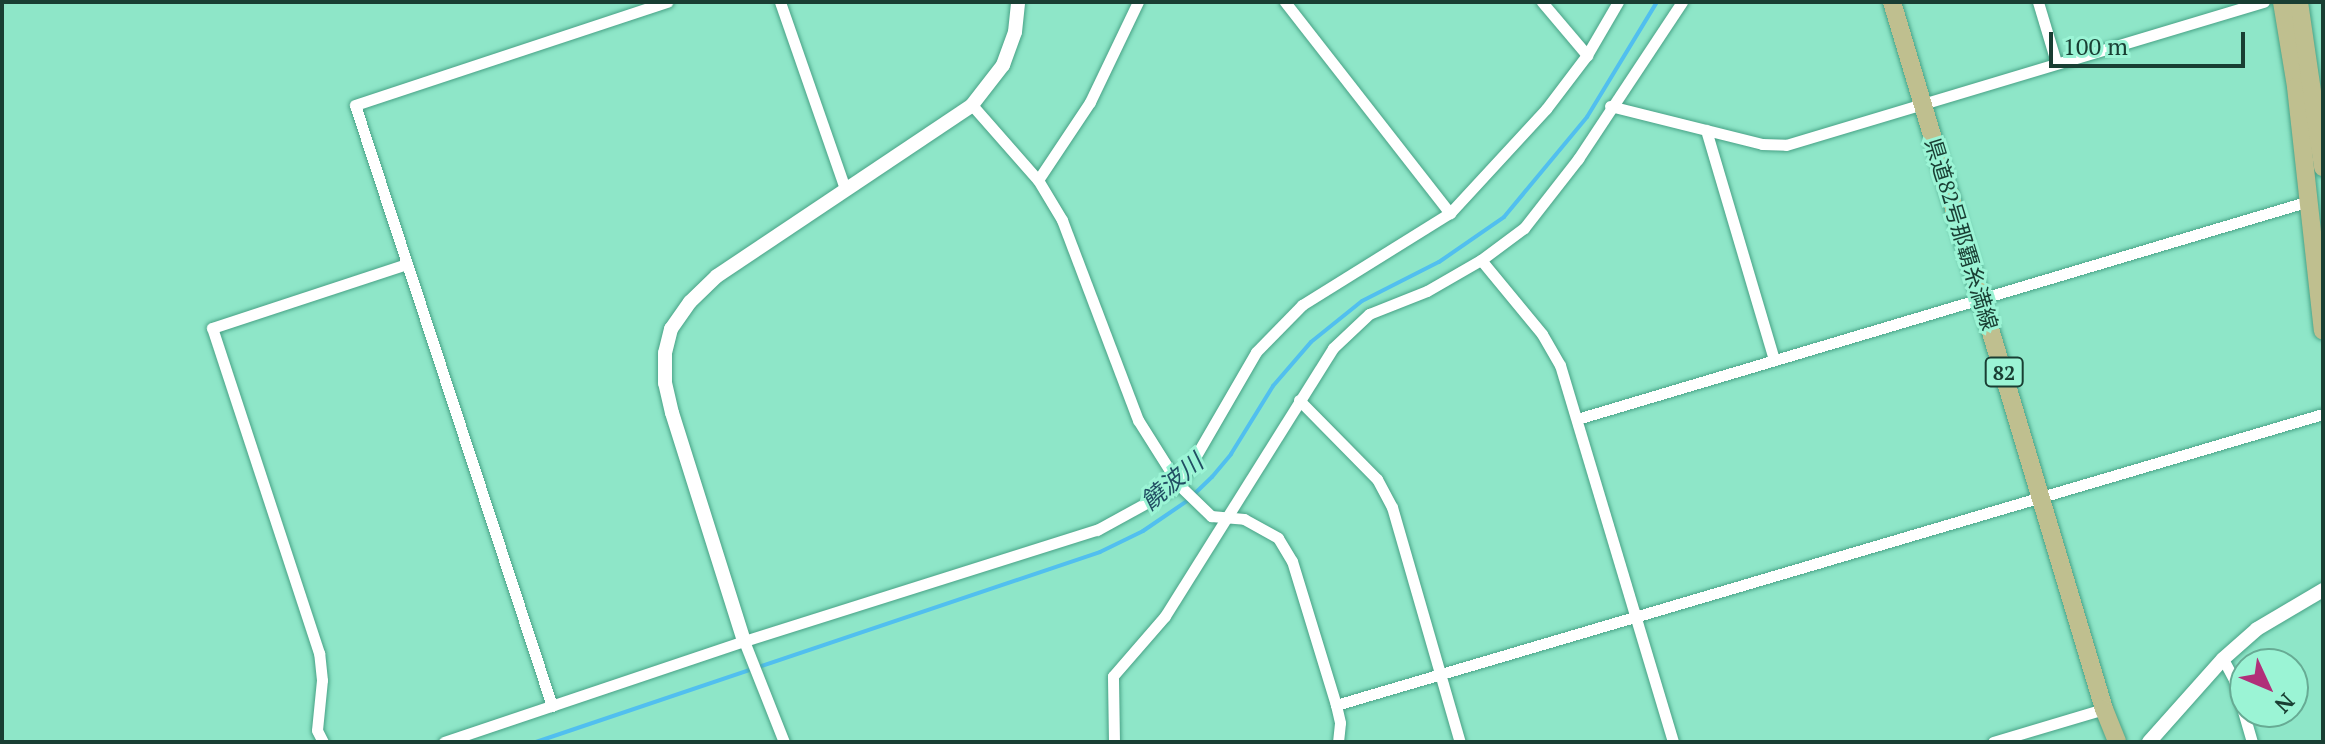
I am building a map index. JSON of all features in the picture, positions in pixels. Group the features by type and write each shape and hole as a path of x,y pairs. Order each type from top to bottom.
{"main road":[{"name":"県道82号那覇糸満線","path":"1892,2 2104,709 2117,742"},
{"path":"2282,2 2296,87 2323,331"},
{"path":"2299,2 2323,167"}],"street":[{"path":"552,706 355,105 667,2"},
{"path":"780,2 845,189"},
{"path":"784,742 747,645 672,413 665,383 665,353 671,329 690,302 717,276 972,105 1003,65 1015,32 1018,2"},
{"path":"1038,180 1090,102 1138,2"},
{"path":"1285,2 1450,213"},
{"path":"1542,2 1587,55"},
{"path":"444,742 1097,530 1181,488 1256,352 1302,305 1450,213 1546,109 1587,55 1618,2"},
{"path":"1114,742 1113,676 1165,616 1333,348 1369,314 1427,291 1481,260 1524,228 1578,159 1610,106 1682,2"},
{"path":"2038,2 2056,62"},
{"path":"1610,106 1762,144 1786,145 1921,102 2264,2"},
{"path":"972,105 1038,180 1062,220 1138,420 1181,488 1211,516 1244,519 1278,538 1292,561 1336,705 1340,723 1338,742"},
{"path":"1706,130 1774,359"},
{"path":"1577,419 2309,201"},
{"path":"1481,260 1548,345 1560,365 1673,742"},
{"path":"323,742 317,730 322,680 319,653 212,328 407,264"},
{"path":"1299,400 1377,479 1386,494 1460,742"},
{"path":"1336,705 2323,414"},
{"path":"2149,742 2223,659 2257,629 2323,590"},
{"path":"2223,659 2234,680 2252,742"},
{"path":"1993,742 2104,709"}],"waterway":[{"name":"饒波川","path":"536,742 1100,552 1143,531 1187,501 1212,477 1231,454 1273,386 1311,342 1362,301 1439,262 1504,217 1587,117 1657,2"}]}
